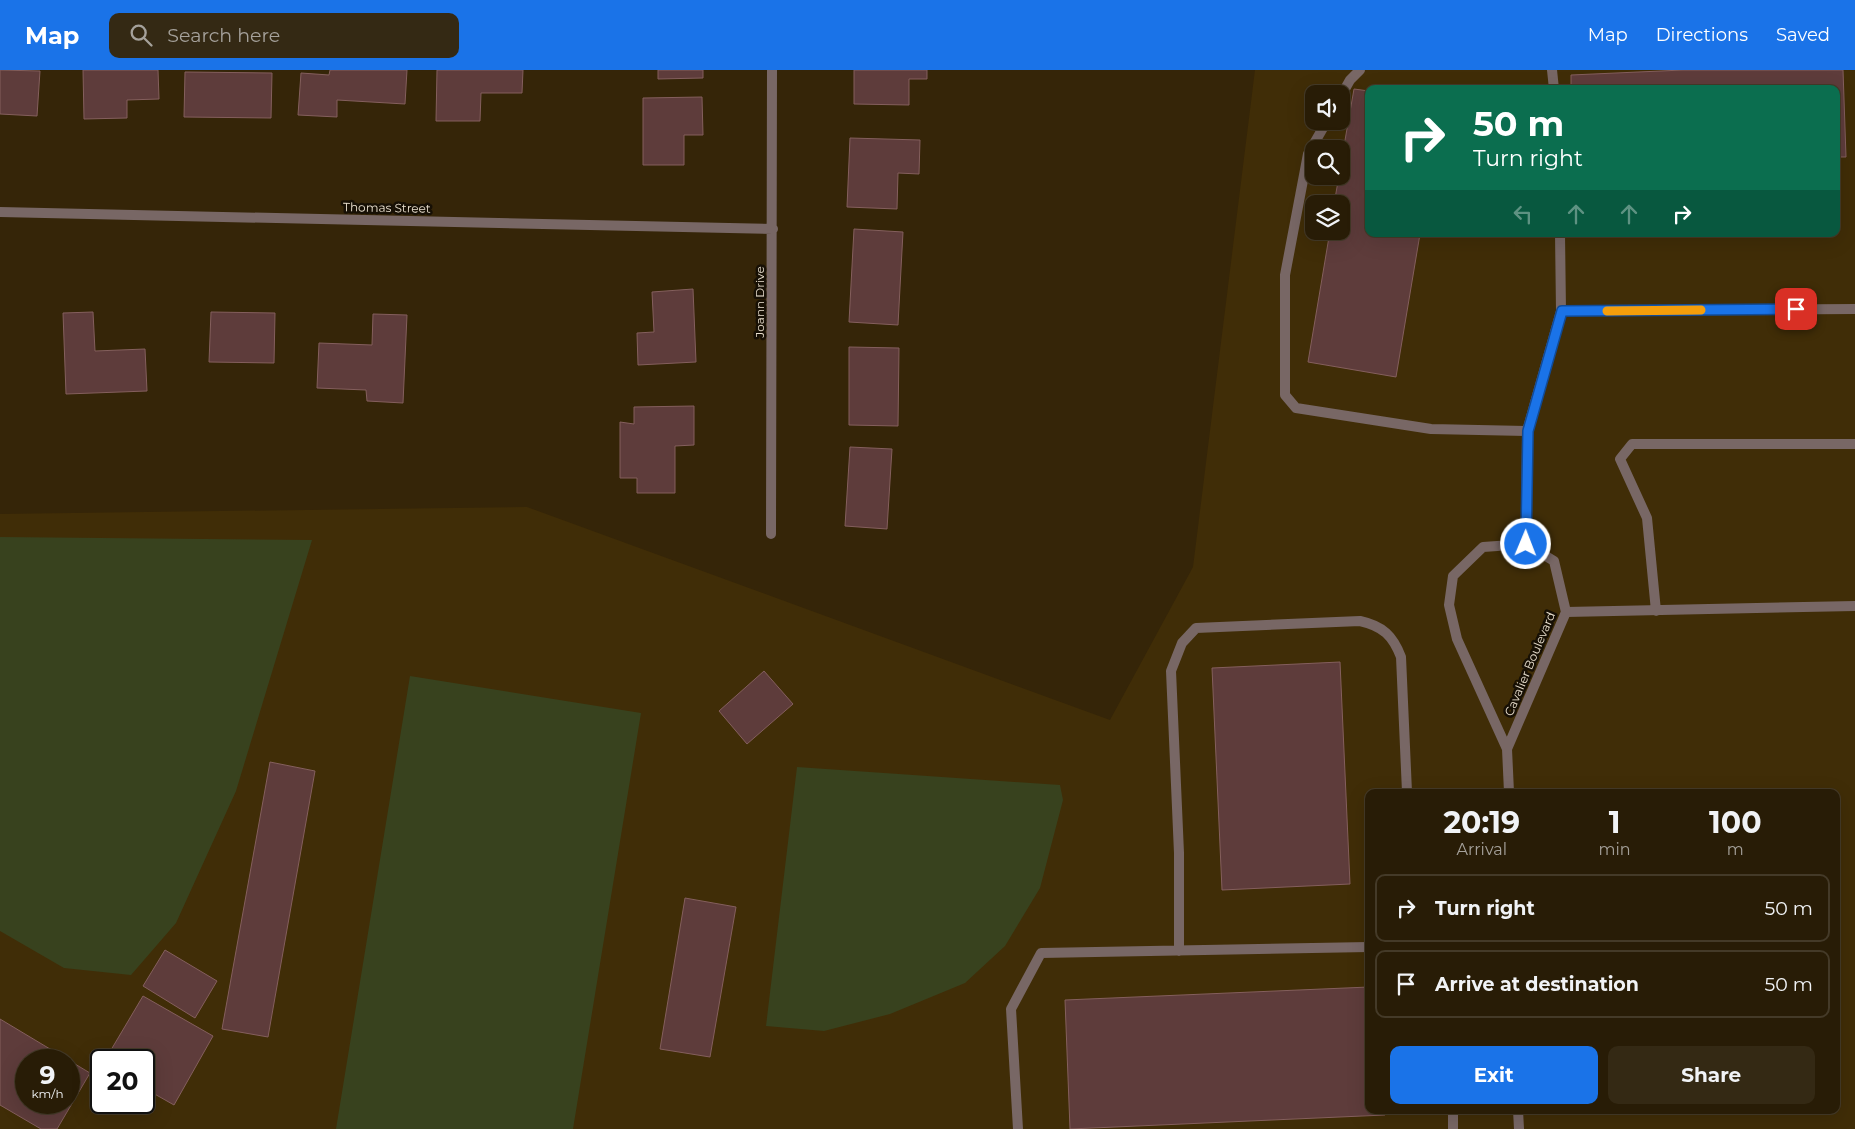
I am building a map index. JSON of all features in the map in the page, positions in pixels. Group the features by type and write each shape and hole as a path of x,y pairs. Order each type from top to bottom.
{"street":[{"name":"Joann Drive","path":"771,534 772,70"},
{"path":"1347,85 1360,70"},
{"path":"1552,70 1554,85"},
{"path":"1322,130 1308,154 1286,275 1286,395 1296,408 1431,429 1528,431"},
{"name":"Thomas Street","path":"0,212 772,230"},
{"path":"1526,544 1528,431 1562,311 1560,237"},
{"path":"1562,311 1855,309"},
{"path":"1656,610 1647,518 1620,459 1632,444 1855,444"},
{"name":"Cavalier Boulevard","path":"1507,749 1566,612 1554,561 1526,544 1483,547 1453,576 1449,605 1456,639 1507,749 1509,789"},
{"path":"1566,612 1855,606"},
{"path":"1179,950 1178,844 1171,670 1182,643 1196,628 1360,621 1374,624 1385,632 1395,642 1401,657 1406,789"},
{"path":"1018,1129 1011,1009 1041,953 1365,947"},
{"path":"1453,1114 1453,1129"},
{"path":"1518,1114 1519,1129"}],"shaded area":[{"path":"1255,70 1855,70 1855,1129 0,1129 0,514 527,507 1110,720 1193,567"}],"green space":[{"path":"0,537 312,540 236,791 176,923 131,975 64,968 0,931"},
{"path":"410,676 641,713 573,1129 336,1129"},
{"path":"797,767 1060,785 1063,800 1040,888 1005,946 965,983 890,1014 824,1031 766,1026"}],"building":[{"path":"0,70 40,71 37,116 0,114"},
{"path":"83,70 158,70 159,99 127,100 127,118 84,119"},
{"path":"330,70 407,70 405,104 337,100 337,117 298,115 301,73 329,75"},
{"path":"437,70 523,70 522,93 481,93 480,121 436,121"},
{"path":"658,70 703,70 703,78 658,79"},
{"path":"854,70 927,70 927,79 909,79 909,105 854,104"},
{"path":"1683,70 1843,70 1846,157 1840,157 1840,85 1571,85 1571,75"},
{"path":"185,72 272,73 271,118 184,117"},
{"path":"1354,89 1365,90 1365,237 1419,237 1396,377 1308,362 1328,240 1350,240 1350,195 1336,195 1337,185 1350,185 1350,140 1345,140 1347,130 1350,130 1350,112"},
{"path":"702,97 703,135 684,135 684,165 643,165 643,98"},
{"path":"850,138 920,140 919,174 898,173 897,209 847,207"},
{"path":"854,229 903,232 898,325 849,322"},
{"path":"693,289 696,362 638,365 637,333 654,332 652,292"},
{"path":"93,312 95,351 145,349 147,391 66,394 63,313"},
{"path":"211,312 275,313 274,363 209,362"},
{"path":"373,314 407,315 403,403 367,401 366,390 317,388 319,343 372,345"},
{"path":"849,347 899,348 898,426 849,425"},
{"path":"694,406 694,445 675,446 675,493 637,493 637,478 620,478 620,422 634,424 634,407"},
{"path":"850,447 892,449 887,529 845,526"},
{"path":"1340,662 1350,884 1222,890 1212,668"},
{"path":"764,671 793,704 747,744 719,711"},
{"path":"270,762 315,771 268,1037 222,1029"},
{"path":"685,898 736,907 710,1057 660,1049"},
{"path":"165,950 217,981 195,1018 143,986"},
{"path":"1365,987 1365,1114 1385,1115 1070,1129 1065,1000"},
{"path":"143,996 213,1036 174,1105 155,1094 155,1049 112,1049"},
{"path":"0,1019 50,1049 15,1049 15,1114 0,1105"},
{"path":"80,1067 90,1073 80,1090"},
{"path":"15,1114 66,1114 57,1129 41,1129"}],"slow traffic":[{"path":"1607,311 1701,310"}],"route":[{"path":"1526,544 1528,431 1562,311 1796,309"}]}
